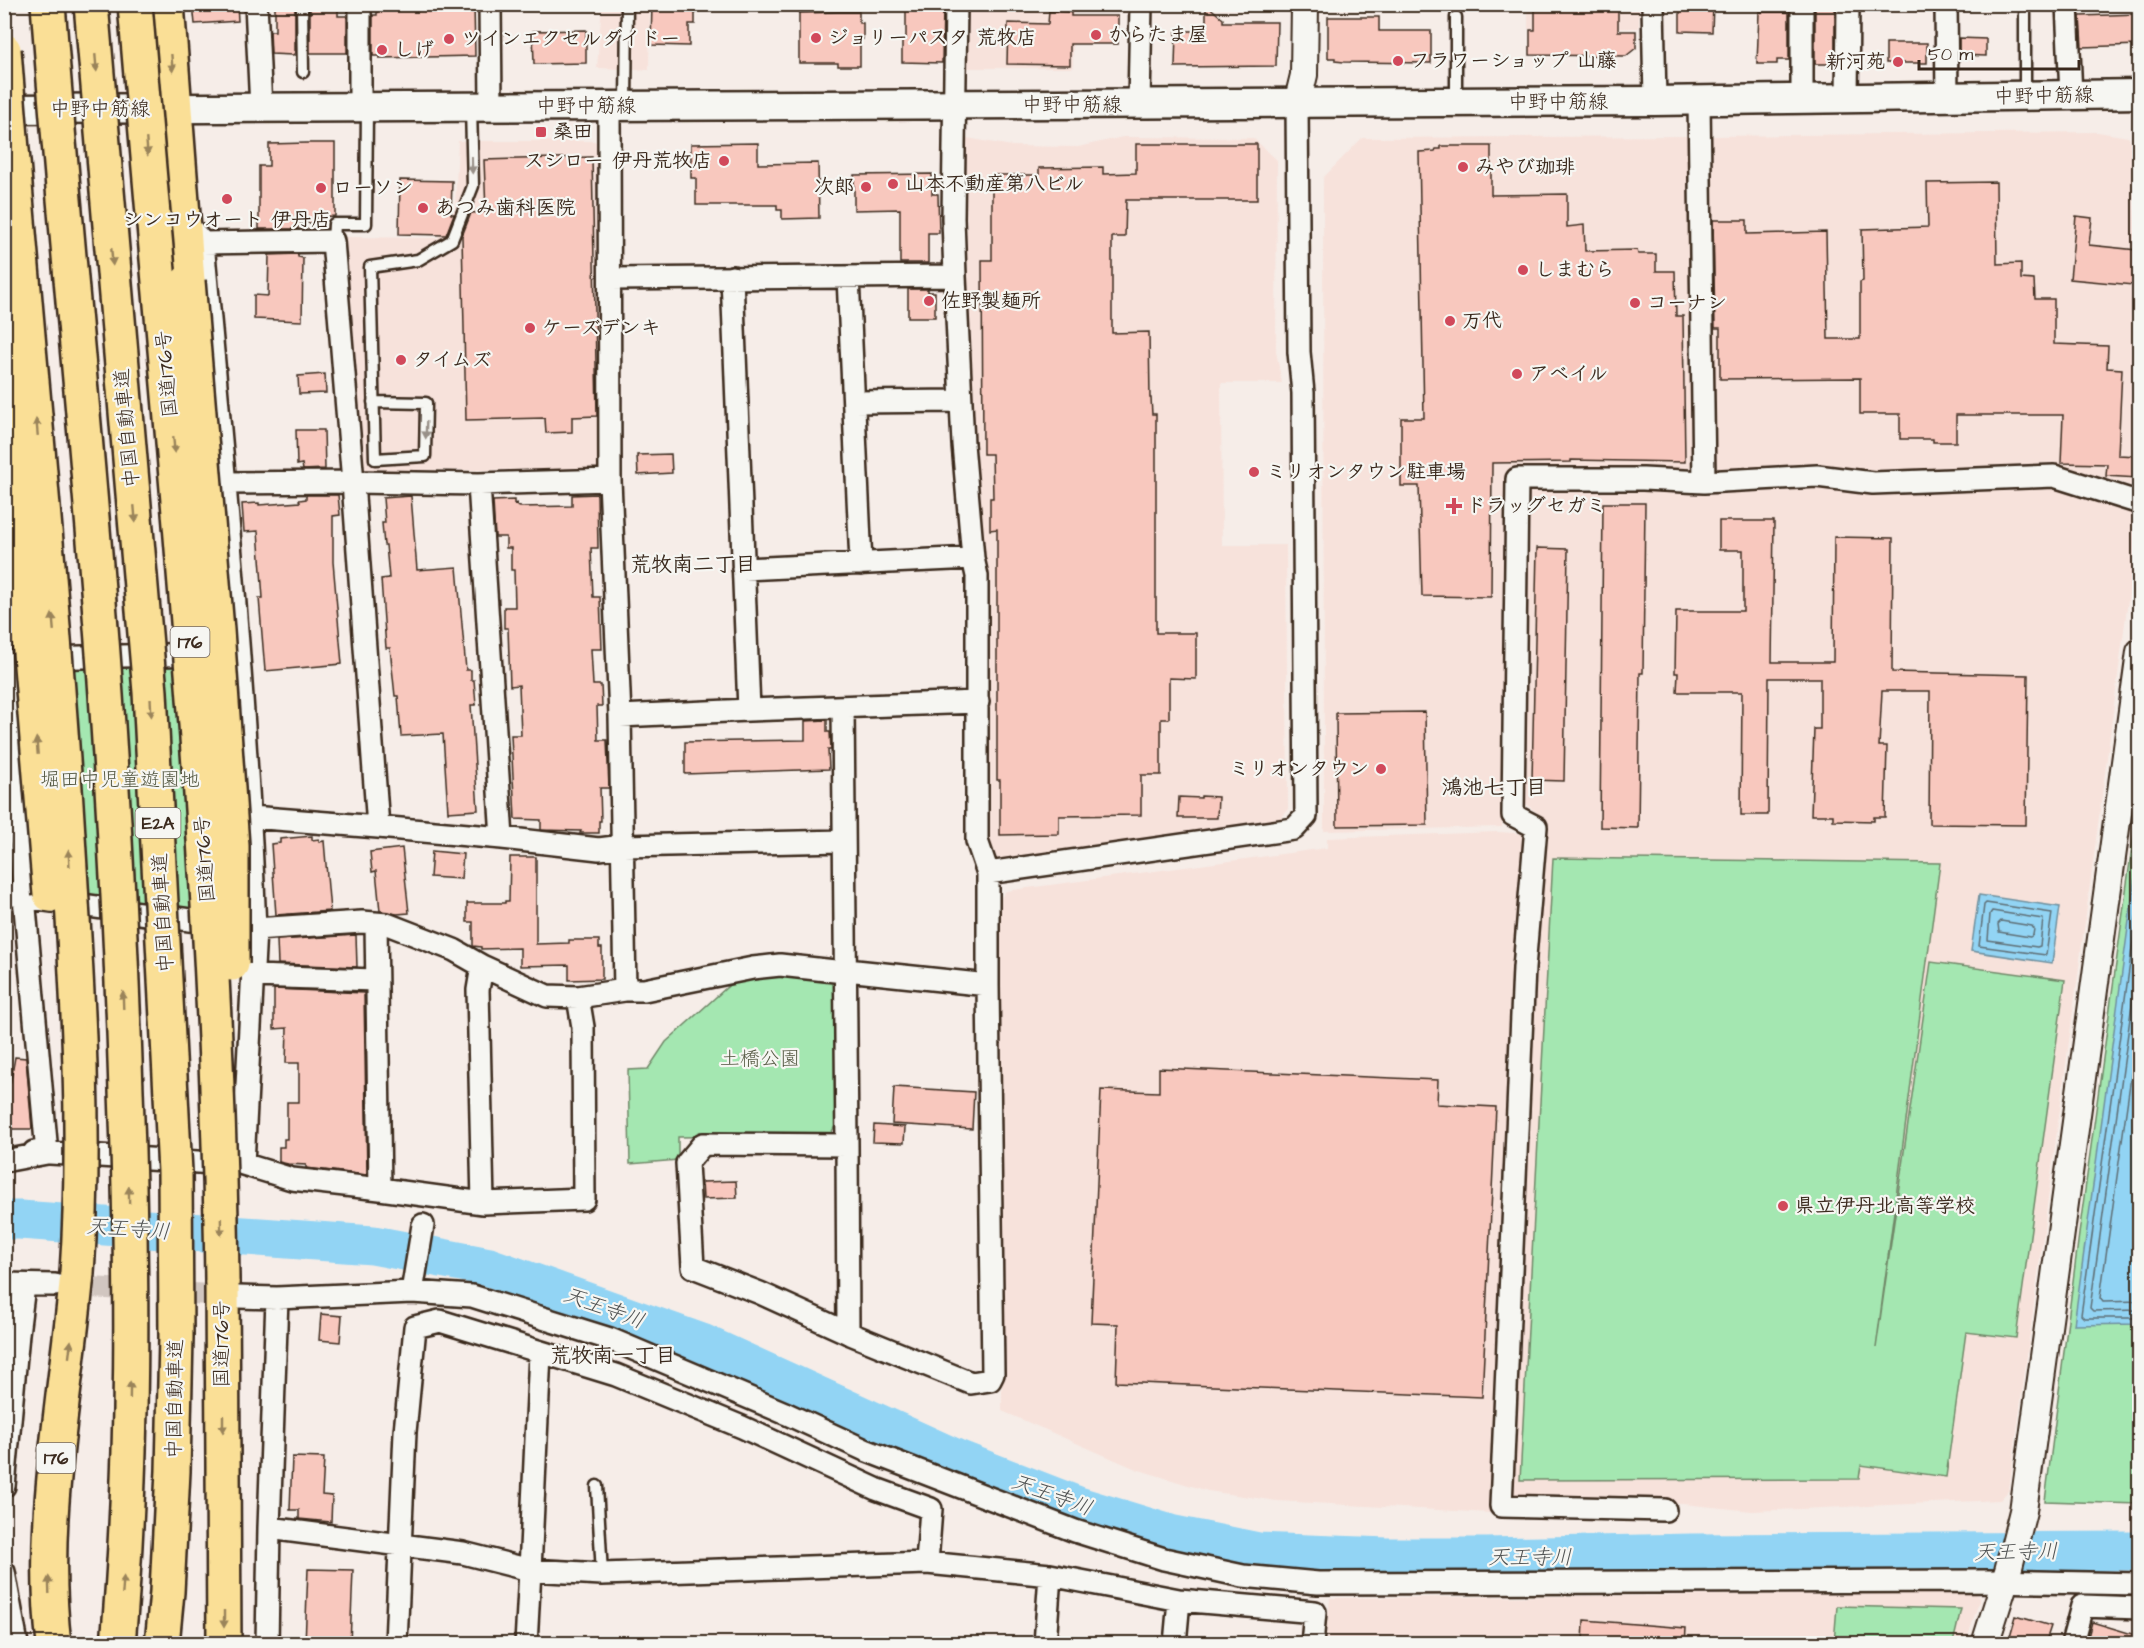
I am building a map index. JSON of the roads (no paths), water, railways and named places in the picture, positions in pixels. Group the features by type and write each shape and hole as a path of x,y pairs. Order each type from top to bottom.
{"highway":[{"name":"E2A","path":"48,4 60,171 105,683 122,964 132,1335 124,1580 118,1644"},
{"name":"中国自動車道","path":"91,4 150,692 175,1172 176,1337 173,1471 162,1644"},
{"name":"国道176号","path":"135,4 194,698 211,957 232,1171 224,1644"},
{"path":"167,4 175,109 193,231 189,281 232,846 232,1171"},
{"name":"176","path":"4,50 60,699 75,951 82,1138 82,1203 65,1279 50,1518 50,1615 54,1644"},
{"path":"4,340 54,949 82,1138"}],"main road":[{"name":"中野中筋線","path":"4,109 1297,104 2139,94"}],"street":[{"path":"256,4 261,108"},
{"path":"360,4 363,108"},
{"path":"481,106 490,4"},
{"path":"847,1145 703,1144 687,1163 693,1267 760,1293 848,1333 971,1383 990,1380 993,1374 988,873 976,841 977,576 973,558 961,401 953,218 956,4"},
{"path":"1139,104 1140,4"},
{"path":"988,873 1294,829 1306,816 1303,393 1299,352 1297,104 1304,75 1305,4"},
{"path":"1653,4 1655,101"},
{"path":"1802,4 1802,99"},
{"path":"1847,99 1848,4"},
{"path":"1946,4 1947,98"},
{"path":"2067,4 2071,96"},
{"path":"1699,101 1704,482"},
{"path":"617,107 611,279 610,480 620,716 625,990"},
{"path":"232,1171 254,976 255,929 251,818 225,483 193,231 333,241 378,827"},
{"path":"611,279 956,276"},
{"path":"848,277 861,564"},
{"path":"732,278 749,710"},
{"path":"854,402 961,401"},
{"path":"1665,1510 1501,1506 1524,968 1536,827 1513,815 1517,479 1643,479 1704,482 1817,476 1873,483 1897,483 2054,476 2139,503"},
{"path":"225,483 479,484 610,480"},
{"path":"479,484 502,838"},
{"path":"743,569 973,558"},
{"path":"4,583 14,895 47,1153"},
{"path":"7,648 238,653"},
{"path":"1985,1644 2019,1525 2139,652"},
{"path":"620,716 978,702"},
{"path":"843,707 848,1333"},
{"path":"251,818 502,838 599,849 623,846 843,841"},
{"path":"14,895 255,929 362,922 387,924 454,950 546,996 578,997 625,990 644,990 780,965 844,972 856,970 988,985"},
{"path":"376,924 375,980 380,1189"},
{"path":"482,966 478,990 483,1203"},
{"path":"254,976 375,980"},
{"path":"4,1150 232,1171 483,1203 584,1199 583,1027 578,997"},
{"path":"4,1161 47,1153"},
{"path":"413,1287 422,1229"},
{"path":"4,1486 14,1285 65,1279"},
{"path":"230,1289 277,1298 413,1287 472,1296 610,1339 787,1414 865,1450 1075,1531 1164,1559 1243,1576 1318,1583 2005,1576 2139,1584"},
{"path":"267,1644 277,1298"},
{"path":"396,1644 405,1432 415,1327 440,1321 616,1375 742,1427 876,1489 930,1509 927,1563"},
{"path":"526,1644 540,1353"},
{"path":"269,1528 463,1553 530,1570 602,1574 927,1563 1050,1575 1179,1600 1315,1612 1312,1644"},
{"path":"4,1572 17,1644"},
{"path":"1045,1644 1050,1575"},
{"path":"1175,1644 1179,1600"},
{"path":"2072,1644 2082,1606 2139,1608"}],"lane":[{"path":"302,4 303,72"},
{"path":"617,107 627,4"},
{"path":"2025,14 2025,96"},
{"path":"1456,17 1456,102"},
{"path":"374,402 426,403 425,456 375,459 370,267 418,260 452,240 473,186 481,106"},
{"path":"333,241 334,224 366,224 363,108"},
{"path":"398,459 399,483"},
{"path":"597,1486 602,1574"}],"water":[{"path":"2139,847 2139,1324 2074,1325"},
{"path":"1979,895 2060,907 2052,963 1971,951"}],"waterway":[{"name":"天王寺川","path":"4,1220 373,1245 489,1267 702,1343 957,1459 1078,1506 1170,1534 1259,1552 1387,1557 1486,1557 1692,1553 2140,1551"}],"tunnel":[{"path":"64,1286 234,1296"}],"place":[{"name":"からたま屋","path":"1096,35"},
{"name":"ジョリーパスタ 荒牧店","path":"816,38"},
{"name":"ツインエクセルダイドー","path":"449,39"},
{"name":"しげ","path":"382,50"},
{"name":"フラワーショップ 山藤","path":"1398,61"},
{"name":"新河苑","path":"1898,62"},
{"name":"桑田","path":"541,132"},
{"name":"スシロー 伊丹荒牧店","path":"724,161"},
{"name":"みやび珈琲","path":"1463,167"},
{"name":"山本不動産第八ビル","path":"893,184"},
{"name":"次郎","path":"866,187"},
{"name":"ローソン","path":"321,188"},
{"name":"シンコウオート 伊丹店","path":"227,199"},
{"name":"あつみ歯科医院","path":"423,208"},
{"name":"しまむら","path":"1523,270"},
{"name":"佐野製麺所","path":"929,301"},
{"name":"コーナン","path":"1635,303"},
{"name":"万代","path":"1450,321"},
{"name":"ケーズデンキ","path":"530,328"},
{"name":"タイムズ","path":"401,360"},
{"name":"アベイル","path":"1517,374"},
{"name":"ミリオンタウン駐車場","path":"1254,472"},
{"name":"ドラッグセガミ","path":"1454,506"},
{"name":"ミリオンタウン","path":"1381,769"},
{"name":"県立伊丹北高等学校","path":"1783,1206"}],"district":[{"name":"荒牧南二丁目","path":"693,564"},
{"name":"鴻池七丁目","path":"1494,787"},
{"name":"荒牧南一丁目","path":"613,1355"}],"park label":[{"name":"堀田中児童遊園地","path":"120,780"},
{"name":"土橋公園","path":"760,1059"}]}
